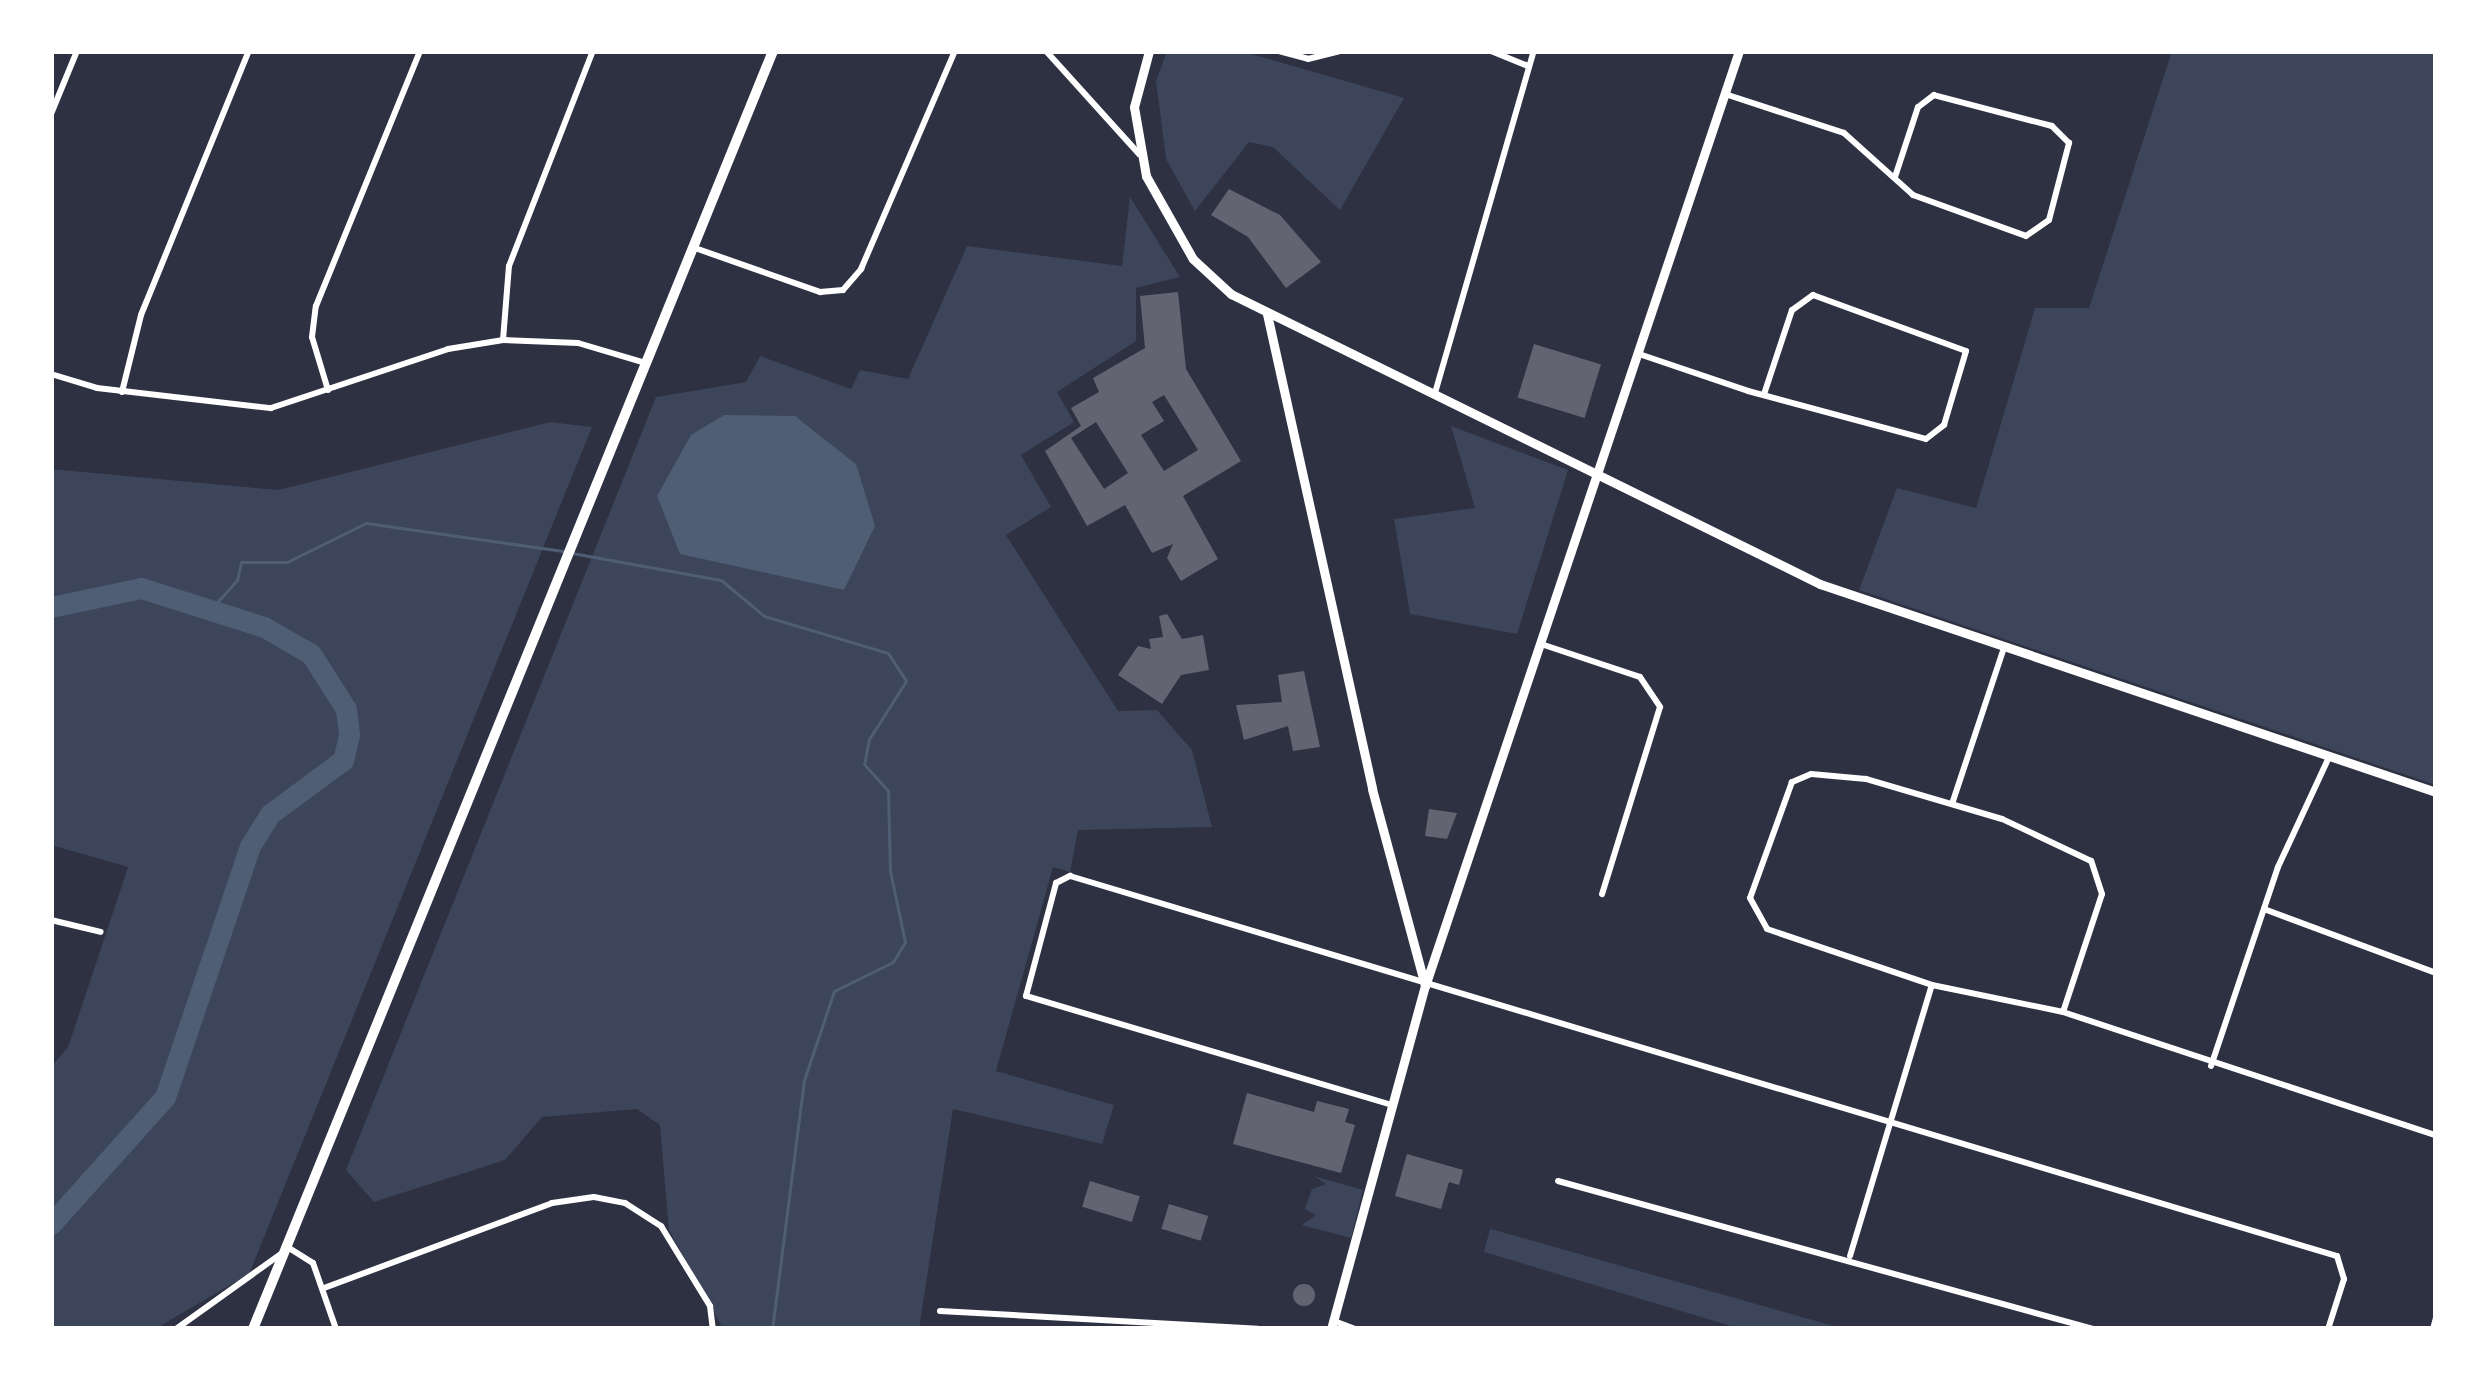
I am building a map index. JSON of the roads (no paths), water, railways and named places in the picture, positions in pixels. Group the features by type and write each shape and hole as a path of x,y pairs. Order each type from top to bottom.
{"main road":[{"path":"253,1329 773,51"}],"street":[{"path":"51,114 77,51"},
{"path":"122,392 141,315 249,51"},
{"path":"328,390 312,337 316,306 420,51"},
{"path":"503,340 509,266 593,51"},
{"path":"695,248 820,292 843,290 861,269 956,51"},
{"path":"1046,51 1139,154"},
{"path":"1149,51 1134,107 1139,154 1154,198 1193,259 1267,314 1820,584 2436,792"},
{"path":"1279,51 1308,59 1339,51"},
{"path":"1490,51 1528,66"},
{"path":"1435,393 1534,51"},
{"path":"1355,1329 1333,1325 1425,986 1739,51"},
{"path":"1724,94 1844,133 1913,195 2026,236 2049,220 2070,151 2052,126 1934,95 1918,107 1895,177"},
{"path":"1639,354 1765,394 1926,439 1944,425 1966,351 1813,295 1792,310 1765,394"},
{"path":"1267,314 1372,789 1425,986"},
{"path":"51,374 122,392 272,408 448,349 503,340 578,343 648,365"},
{"path":"1540,644 1640,677 1660,706 1602,894"},
{"path":"1952,804 2004,646"},
{"path":"2211,1066 2264,909 2330,754"},
{"path":"2062,1012 2102,894 2100,870 2039,834 1866,779 1801,777 1786,790 1750,898 1767,929 1932,985 2062,1012 2211,1066 2436,1135"},
{"path":"1392,1106 1026,996 1056,883 1070,876 2337,1256 2344,1268 2328,1329"},
{"path":"2264,909 2436,973"},
{"path":"51,920 101,932"},
{"path":"1850,1256 1932,985"},
{"path":"1558,1181 1783,1249 1850,1256 2093,1329"},
{"path":"323,1288 552,1203 594,1197 625,1203 661,1226 710,1306 712,1329"},
{"path":"176,1329 289,1248 313,1263 336,1329"},
{"path":"940,1311 1257,1329"},
{"path":"2433,1329 2436,1318"}],"waterway":[{"path":"210,610 237,580 241,562 287,562 366,523 563,551"},
{"path":"572,553 721,580 764,616 888,653 906,681 869,739 864,764 888,791 890,871 905,942 893,962 834,991 804,1080 772,1329"},
{"path":"51,607 141,588 264,627 311,654 346,709 349,735 343,760 270,814 250,846 165,1097 51,1224"}]}
